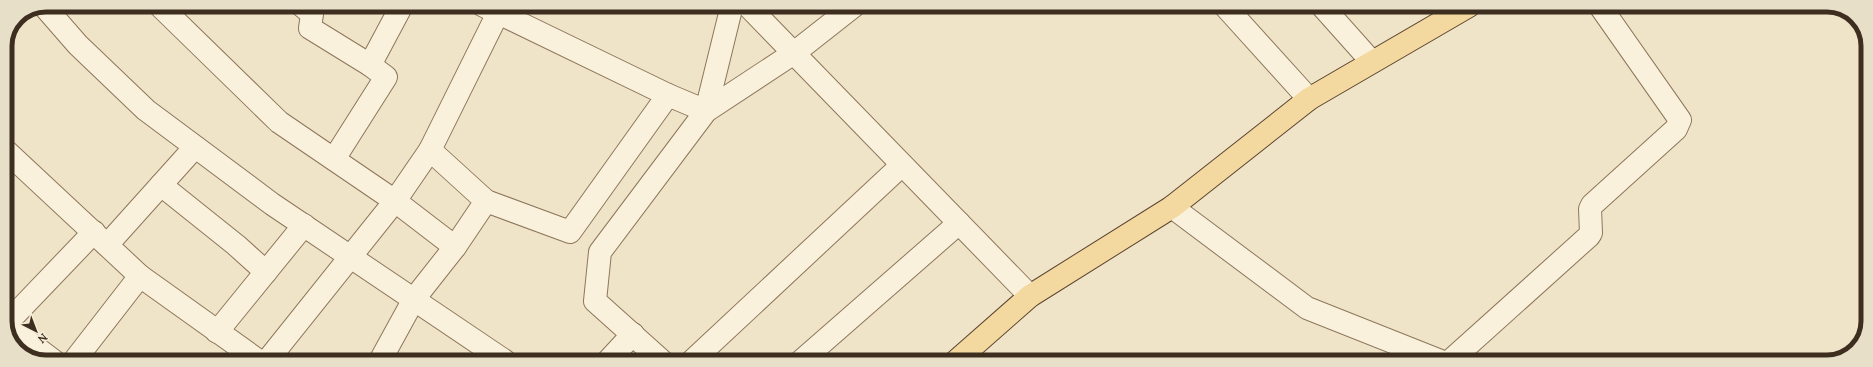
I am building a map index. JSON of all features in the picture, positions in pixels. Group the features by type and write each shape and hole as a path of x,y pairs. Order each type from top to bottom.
{"main road":[{"path":"963,355 1030,296 1172,207 1309,99 1459,12"}],"street":[{"path":"49,12 78,45 146,110 304,226 496,355"},
{"path":"165,12 280,122 394,201 455,247"},
{"path":"310,12 310,28 370,65 386,77 334,159"},
{"path":"370,65 398,12"},
{"path":"272,355 394,201 430,150 492,12"},
{"path":"502,12 668,95 706,111"},
{"path":"706,111 730,12"},
{"path":"754,12 1030,296"},
{"path":"652,355 632,334 595,301 600,252 706,111 794,53 846,12"},
{"path":"1229,12 1309,99"},
{"path":"1327,12 1372,62"},
{"path":"1444,355 1589,236 1591,233 1590,209 1592,205 1676,129 1679,124 1680,120 1604,12"},
{"path":"430,150 486,200 570,232 668,95"},
{"path":"13,328 100,239 161,186 195,147"},
{"path":"12,157 140,276 250,355"},
{"path":"698,355 902,165"},
{"path":"161,186 236,245 266,272"},
{"path":"383,355 414,300 455,247 486,200"},
{"path":"1172,207 1307,308 1425,355"},
{"path":"808,355 959,223"},
{"path":"217,332 304,226"},
{"path":"79,355 140,276"},
{"path":"15,334 45,355"},
{"path":"614,355 632,334"}]}
